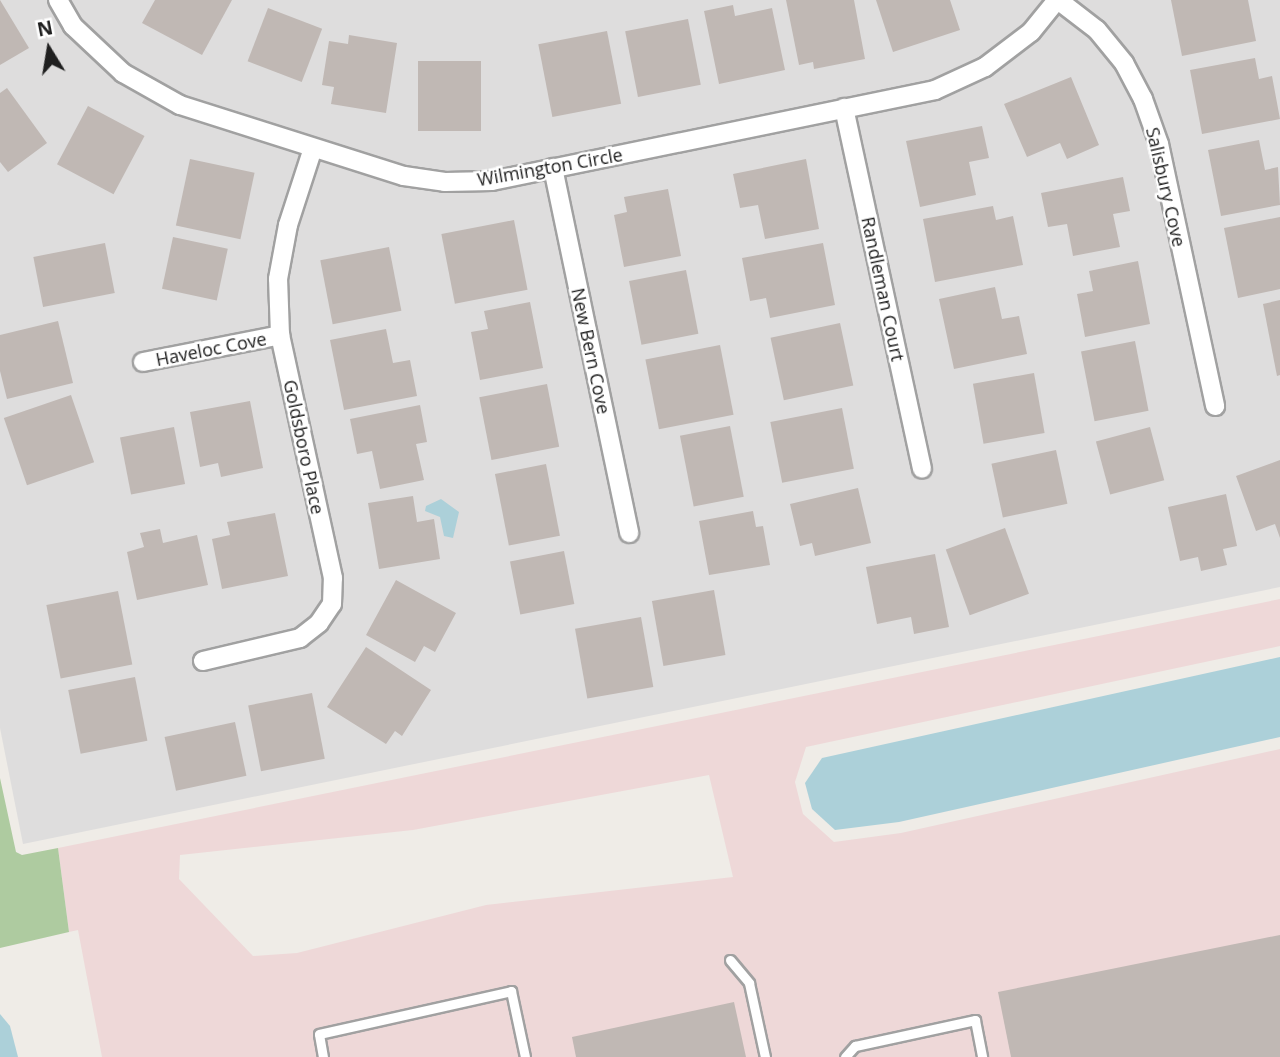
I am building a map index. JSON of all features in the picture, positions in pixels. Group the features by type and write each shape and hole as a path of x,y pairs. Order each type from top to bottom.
{"street":[{"name":"Wilmington Circle","path":"58,0 73,26 123,73 180,105 404,176 445,182 492,181 935,90 985,67 1031,32 1057,0"},
{"name":"Salisbury Cove","path":"1057,0 1097,30 1124,63 1143,99 1158,144 1215,406"},
{"name":"Randleman Court","path":"844,108 922,469"},
{"name":"Goldsboro Place","path":"204,661 300,638 319,623 332,604 333,578 280,335 278,279 288,225 313,148"},
{"name":"New Bern Cove","path":"553,169 629,533"},
{"name":"Haveloc Cove","path":"143,362 280,335"}],"lane":[{"path":"730,960 749,983 765,1057"},
{"path":"323,1057 318,1034 511,991 525,1057"},
{"path":"845,1057 855,1046 975,1020 982,1057"}],"shaded area":[{"path":"0,0 1280,0 1280,587 23,844 0,728"},
{"path":"1280,599 1280,646 806,747 795,782 803,814 834,842 901,833 1280,749 1280,1057 102,1057 78,930 69,932 58,848","holes":["709,775 733,877 486,905 297,953 253,956 179,879 180,855 413,830"]}],"green space":[{"path":"0,778 16,852 22,855 58,848 69,932 0,948"}],"water":[{"path":"441,499 459,512 453,538 444,536 440,517 425,511 426,506"},
{"path":"1280,657 1280,737 899,822 835,830 812,809 805,783 822,758"},
{"path":"0,1014 10,1026 18,1057 0,1057"}],"building":[{"path":"0,0 29,48 0,65"},
{"path":"155,0 232,0 202,55 142,23"},
{"path":"786,0 854,0 865,59 814,69 813,62 799,65"},
{"path":"876,0 950,0 960,30 893,52"},
{"path":"1171,0 1248,0 1256,41 1182,56"},
{"path":"733,5 735,16 772,8 785,70 719,84 704,11"},
{"path":"268,8 322,29 302,82 248,61"},
{"path":"688,19 701,85 638,97 625,31"},
{"path":"607,31 621,104 552,117 538,44"},
{"path":"349,35 397,43 386,113 331,104 334,87 322,85 329,41 348,44"},
{"path":"1255,58 1259,79 1272,76 1280,119 1202,134 1190,70"},
{"path":"418,61 481,61 481,131 418,131"},
{"path":"1071,77 1099,145 1067,159 1060,143 1027,157 1004,104"},
{"path":"7,88 47,143 8,172 0,162 0,93"},
{"path":"88,106 145,136 114,194 57,164"},
{"path":"982,126 989,158 969,162 976,195 920,207 906,141"},
{"path":"1259,140 1265,170 1278,167 1280,205 1221,216 1208,150"},
{"path":"190,159 255,173 240,239 176,226"},
{"path":"806,159 819,229 765,239 758,205 740,208 733,174"},
{"path":"1123,177 1130,211 1113,214 1120,247 1073,256 1067,224 1048,227 1041,193"},
{"path":"668,189 681,256 624,267 614,215 627,212 624,197"},
{"path":"993,206 996,220 1013,216 1023,265 935,282 923,219"},
{"path":"1280,217 1280,289 1238,298 1224,228"},
{"path":"514,220 528,290 455,304 441,234"},
{"path":"173,237 228,249 217,300 162,289"},
{"path":"105,243 115,293 43,307 33,257"},
{"path":"823,243 835,305 770,318 766,298 750,301 742,258"},
{"path":"389,247 401,311 333,324 320,260"},
{"path":"1138,261 1150,324 1085,337 1077,294 1093,291 1089,271"},
{"path":"686,270 698,334 641,345 629,281"},
{"path":"995,287 1002,319 1019,316 1027,354 954,369 939,299"},
{"path":"1280,300 1280,375 1277,376 1263,304"},
{"path":"530,302 543,368 480,380 471,332 488,329 484,311"},
{"path":"58,321 73,383 7,399 0,371 0,335"},
{"path":"840,323 853,386 784,400 771,338"},
{"path":"386,329 393,363 410,360 417,396 344,410 330,340"},
{"path":"1135,341 1149,411 1095,421 1081,351"},
{"path":"720,345 734,415 659,429 645,360"},
{"path":"1034,373 1045,433 984,444 973,384"},
{"path":"547,384 559,447 491,460 479,397"},
{"path":"71,395 94,462 27,485 4,418"},
{"path":"250,401 263,468 221,477 218,463 200,467 190,412"},
{"path":"420,405 427,442 416,444 424,480 380,489 372,451 357,454 350,419"},
{"path":"842,408 854,469 782,483 770,422"},
{"path":"730,426 744,497 694,506 680,436"},
{"path":"174,427 185,484 131,494 120,437"},
{"path":"1150,427 1164,480 1110,495 1096,441"},
{"path":"1056,450 1067,504 1003,518 991,464"},
{"path":"1280,460 1280,538 1275,524 1256,531 1236,476"},
{"path":"546,464 560,536 509,546 495,474"},
{"path":"858,488 871,543 815,556 812,543 800,546 790,504"},
{"path":"1226,494 1237,546 1223,549 1227,565 1201,571 1198,557 1180,561 1168,507"},
{"path":"413,496 417,522 434,519 440,559 379,569 368,503"},
{"path":"753,511 756,527 763,526 770,565 709,575 699,521"},
{"path":"275,513 288,576 222,589 212,539 230,535 227,522"},
{"path":"1005,528 1029,594 970,615 946,550"},
{"path":"160,529 163,543 197,535 208,585 137,600 127,552 144,547 140,533"},
{"path":"564,551 574,604 520,615 510,561"},
{"path":"935,554 949,627 914,634 911,617 877,624 866,567"},
{"path":"396,580 456,613 435,652 424,646 415,662 366,635"},
{"path":"714,590 725,655 663,666 652,601"},
{"path":"118,591 132,665 61,679 46,605"},
{"path":"641,617 653,687 587,699 575,629"},
{"path":"366,647 431,690 402,736 395,731 386,744 327,707"},
{"path":"135,677 147,741 81,754 68,690"},
{"path":"312,693 325,759 261,771 248,705"},
{"path":"235,722 246,776 176,791 165,737"},
{"path":"1280,935 1280,1057 1011,1057 998,992"},
{"path":"734,1002 746,1057 576,1057 572,1037"}]}
